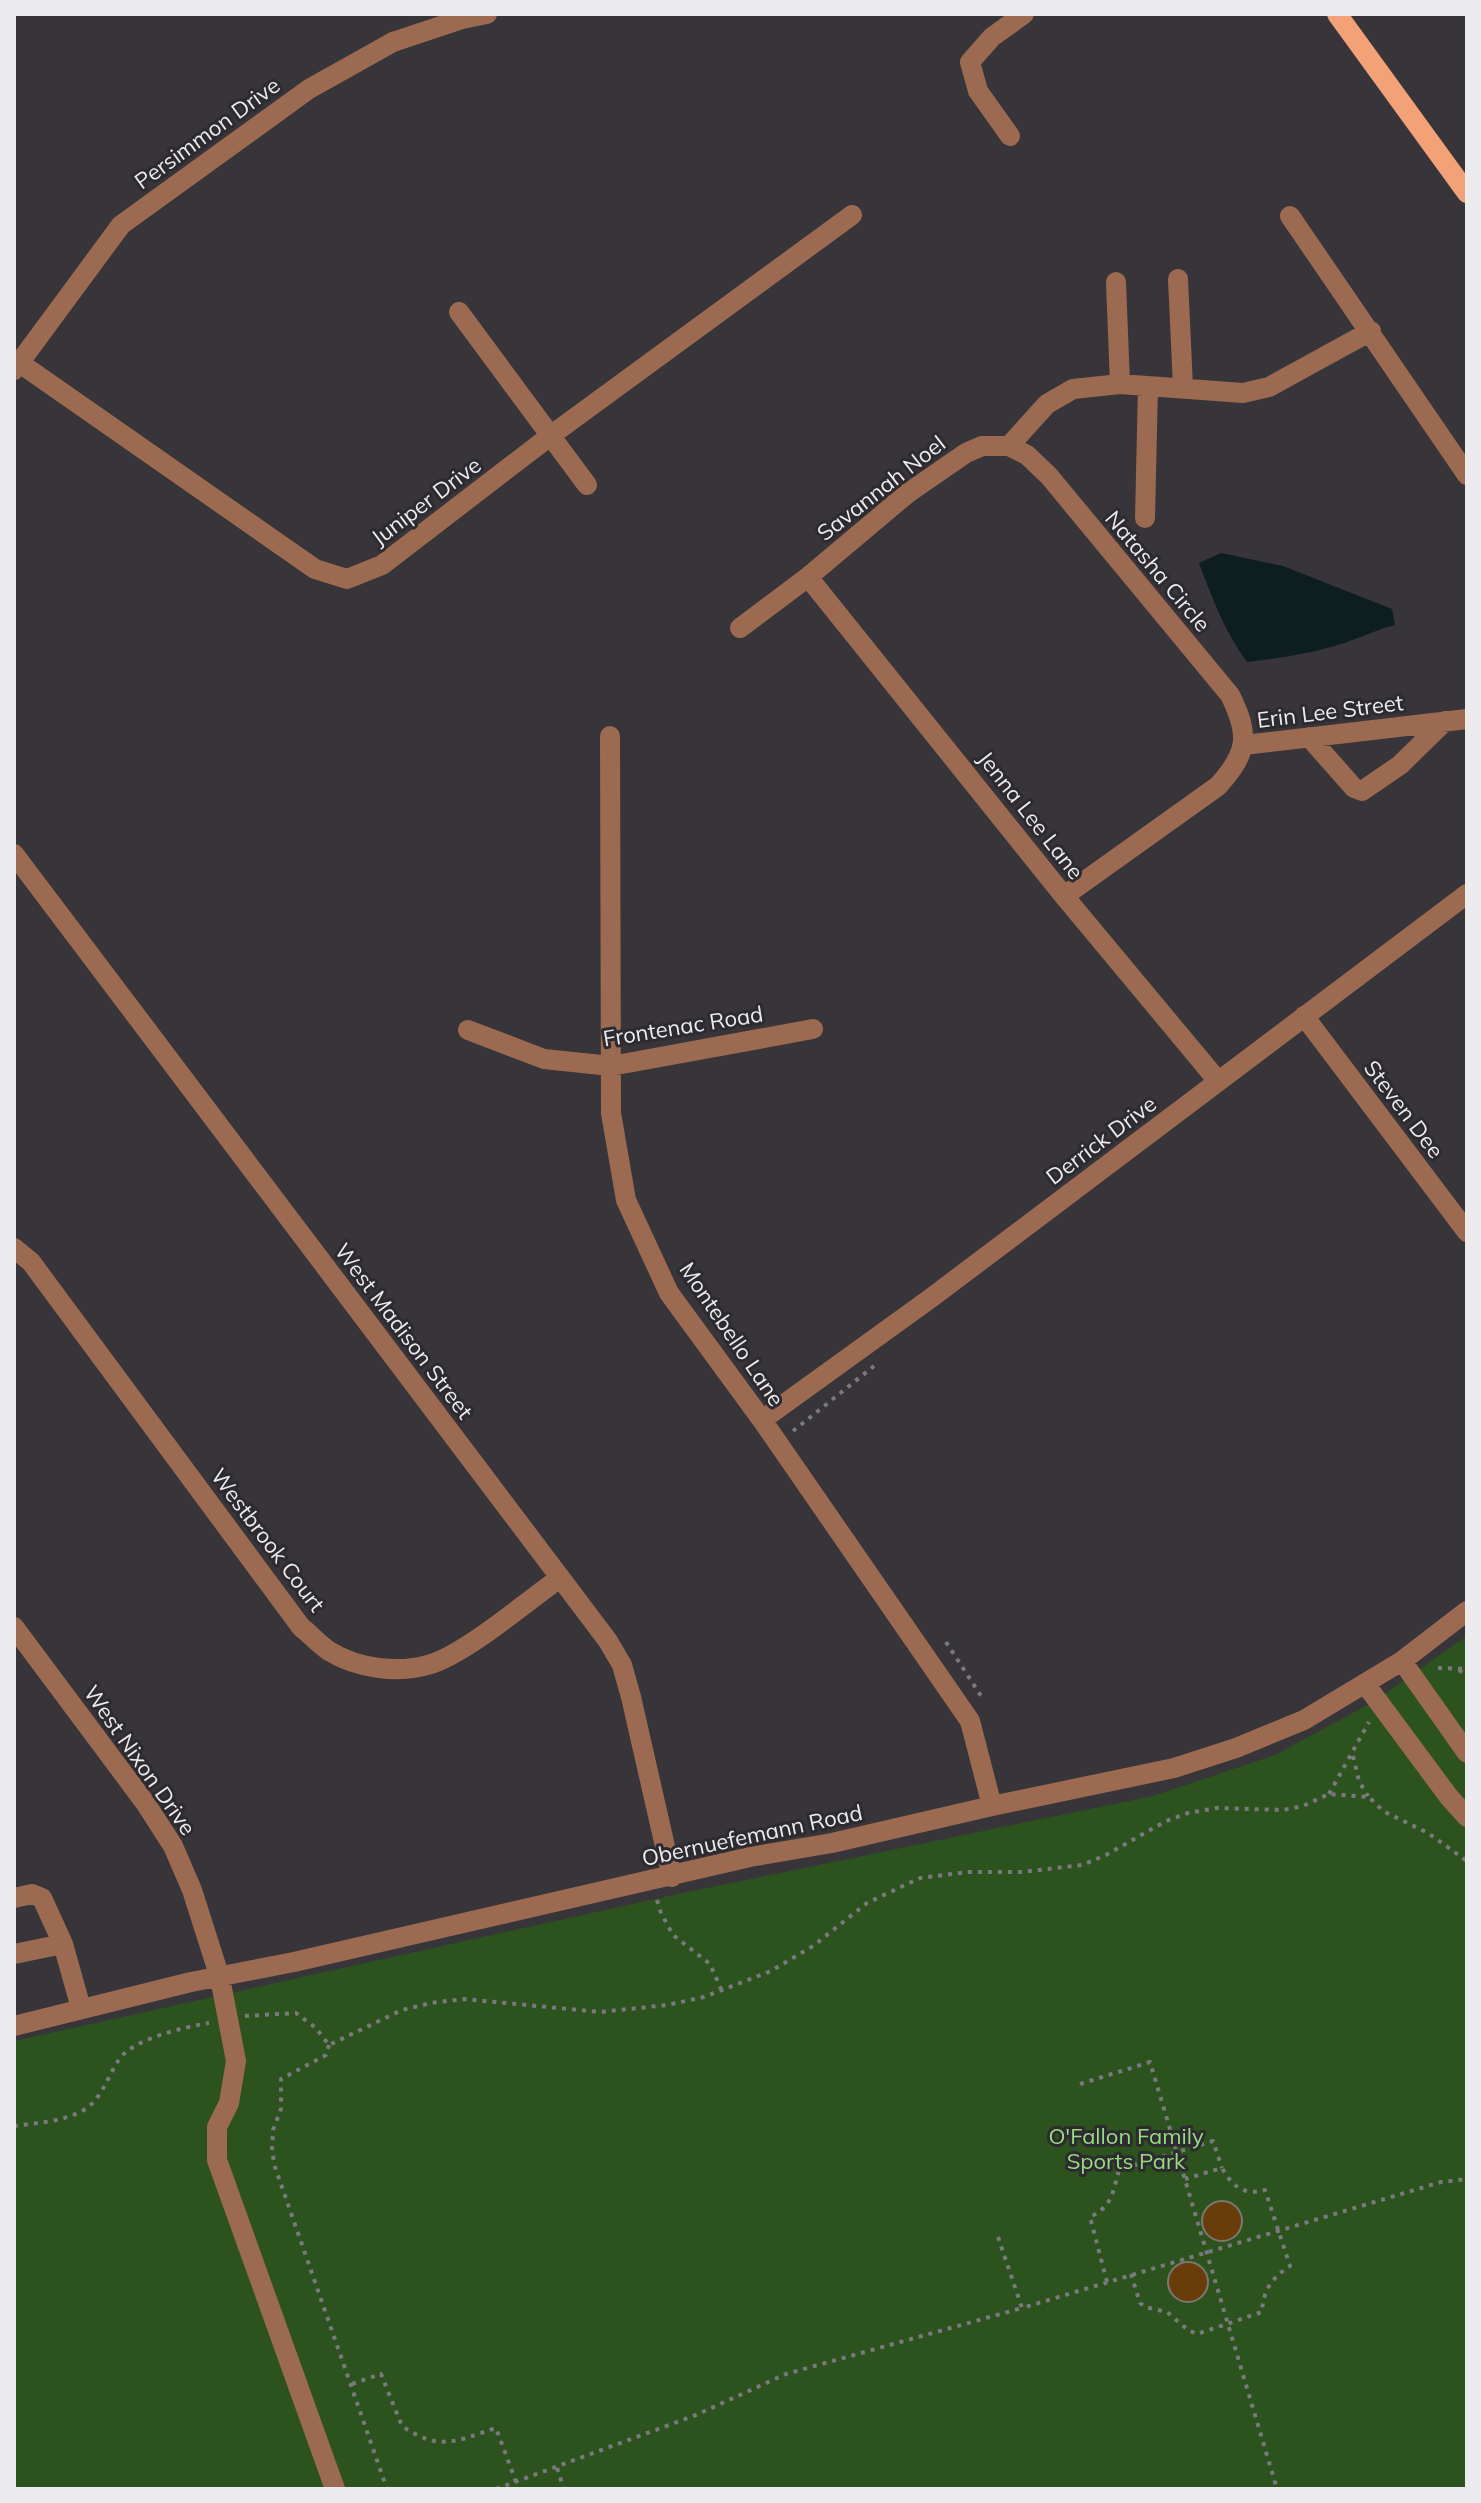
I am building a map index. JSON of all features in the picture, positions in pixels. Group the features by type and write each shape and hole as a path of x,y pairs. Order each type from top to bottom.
{"main road":[{"path":"1337,14 1467,193"}],"street":[{"name":"Persimmon Drive","path":"16,364 121,225 145,207 309,89 393,42 487,14"},
{"path":"1010,136 978,91 970,62 992,37 1024,14"},
{"name":"Juniper Drive","path":"16,364 315,569 347,579 382,565 550,436 852,215"},
{"path":"1290,216 1467,475"},
{"path":"1178,279 1183,387"},
{"path":"1116,282 1120,384"},
{"path":"459,312 587,485"},
{"path":"1009,446 1047,404 1073,389 1120,384 1243,393 1269,387 1371,331"},
{"path":"1145,518 1148,386"},
{"name":"Savannah Noel","path":"740,628 808,577 908,493 966,453 982,446 1009,446"},
{"name":"Natasha Circle","path":"1009,446 1027,455 1049,476 1230,695 1242,719 1244,745"},
{"name":"Jenna Lee Lane","path":"808,577 1064,896 1218,1081"},
{"name":"Erin Lee Street","path":"1064,896 1218,786 1235,768 1244,745 1467,719"},
{"path":"1309,737 1354,788 1362,791 1400,765 1445,721"},
{"name":"Montebello Lane","path":"610,736 611,1113 626,1200 669,1293 762,1420 970,1721 992,1806"},
{"name":"West Madison Street","path":"14,854 608,1641 622,1665 672,1877"},
{"name":"Derrick Drive","path":"762,1420 931,1298 1467,894"},
{"name":"Steven Dee","path":"1304,1016 1467,1232"},
{"name":"Frontenac Road","path":"468,1030 544,1059 611,1066 813,1029"},
{"name":"Westbrook Court","path":"14,1248 31,1262 301,1627 330,1651 366,1666 399,1669 431,1664 460,1650 560,1578"},
{"name":"Obernuefemann Road","path":"14,2026 81,2008 750,1857 832,1843 1174,1768 1236,1748 1304,1720 1402,1661 1467,1611"},
{"name":"West Nixon Drive","path":"14,1627 146,1804 173,1846 192,1890 220,1978 236,2061 229,2103 217,2127 217,2160 335,2489"},
{"path":"1402,1661 1467,1753"},
{"path":"1366,1685 1467,1817"},
{"path":"14,1898 32,1894 42,1898 63,1944 81,2008"},
{"path":"14,1954 63,1944"}],"path":[{"path":"793,1431 874,1366"},
{"path":"946,1642 981,1696"},
{"path":"1438,1668 1467,1669"},
{"path":"1459,1670 1467,1676"},
{"path":"1329,1794 1370,1721"},
{"path":"1353,1754 1359,1781 1383,1811 1428,1833 1467,1861"},
{"path":"387,2489 272,2151 273,2130 281,2109 281,2079 326,2055 329,2045 402,2010 464,1999 600,2012 667,2005 722,1991 771,1971 813,1946 867,1903 920,1878 1082,1865 1166,1821 1188,1813 1217,1808 1283,1810 1303,1806 1329,1794 1369,1797"},
{"path":"657,1900 673,1935 710,1964 722,1991"},
{"path":"14,2126 51,2121 82,2111 98,2097 120,2057 147,2040 196,2025 260,2014 296,2013 316,2028 329,2045"},
{"path":"1080,2084 1150,2062 1277,2489"},
{"path":"1107,2282 1090,2217 1103,2208 1114,2194 1119,2170 1213,2141 1222,2168 1236,2187 1253,2193 1265,2190 1290,2266 1272,2281 1264,2294 1262,2312 1197,2334 1167,2312 1140,2303 1131,2274"},
{"path":"1185,2179 1222,2168"},
{"path":"496,2489 696,2415 786,2374 1022,2308 1441,2182 1467,2179"},
{"path":"998,2237 1022,2308"},
{"path":"351,2384 381,2374 402,2426 428,2440 452,2443 496,2428 516,2482"},
{"path":"557,2468 564,2489"}],"green space":[{"name":"O'Fallon Family Sports Park","path":"1467,1636 1467,2489 14,2489 14,2041 673,1895 1153,1796 1275,1755 1373,1702"}],"shaded area":[{"path":"1221,553 1283,566 1392,609 1395,625 1318,650 1247,662 1226,627 1199,563"}],"building":[{"path":"1222,2201 1236,2207 1242,2221 1236,2235 1222,2241 1208,2235 1202,2221 1208,2207"},
{"path":"1188,2262 1202,2268 1208,2282 1202,2296 1188,2302 1174,2296 1168,2282 1174,2268"}]}
